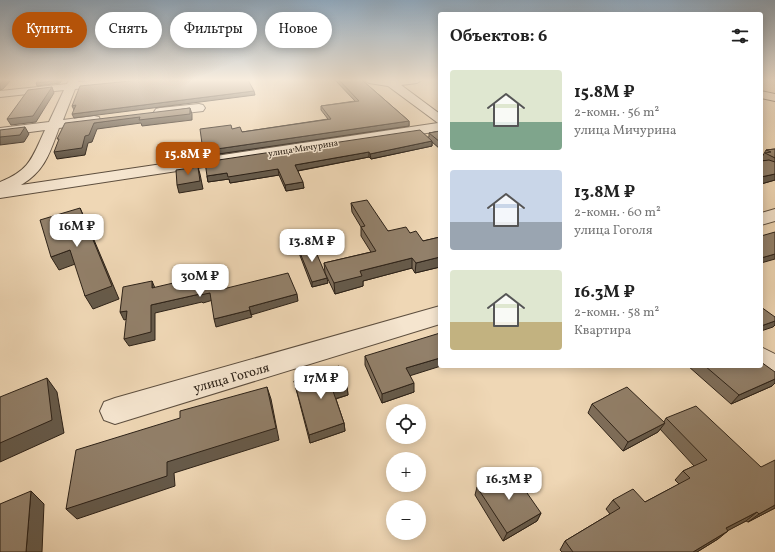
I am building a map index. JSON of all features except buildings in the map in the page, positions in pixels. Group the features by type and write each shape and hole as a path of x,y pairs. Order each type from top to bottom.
{"street":[{"path":"0,188 9,185 32,171 37,164 62,106"},
{"path":"421,106 438,118"},
{"path":"145,114 199,108"},
{"path":"0,132 107,118"},
{"name":"улица Мичурина","path":"0,193 438,127"},
{"path":"763,218 775,215"},
{"name":"улица Гоголя","path":"115,411 438,316"},
{"path":"763,359 775,368"}]}
